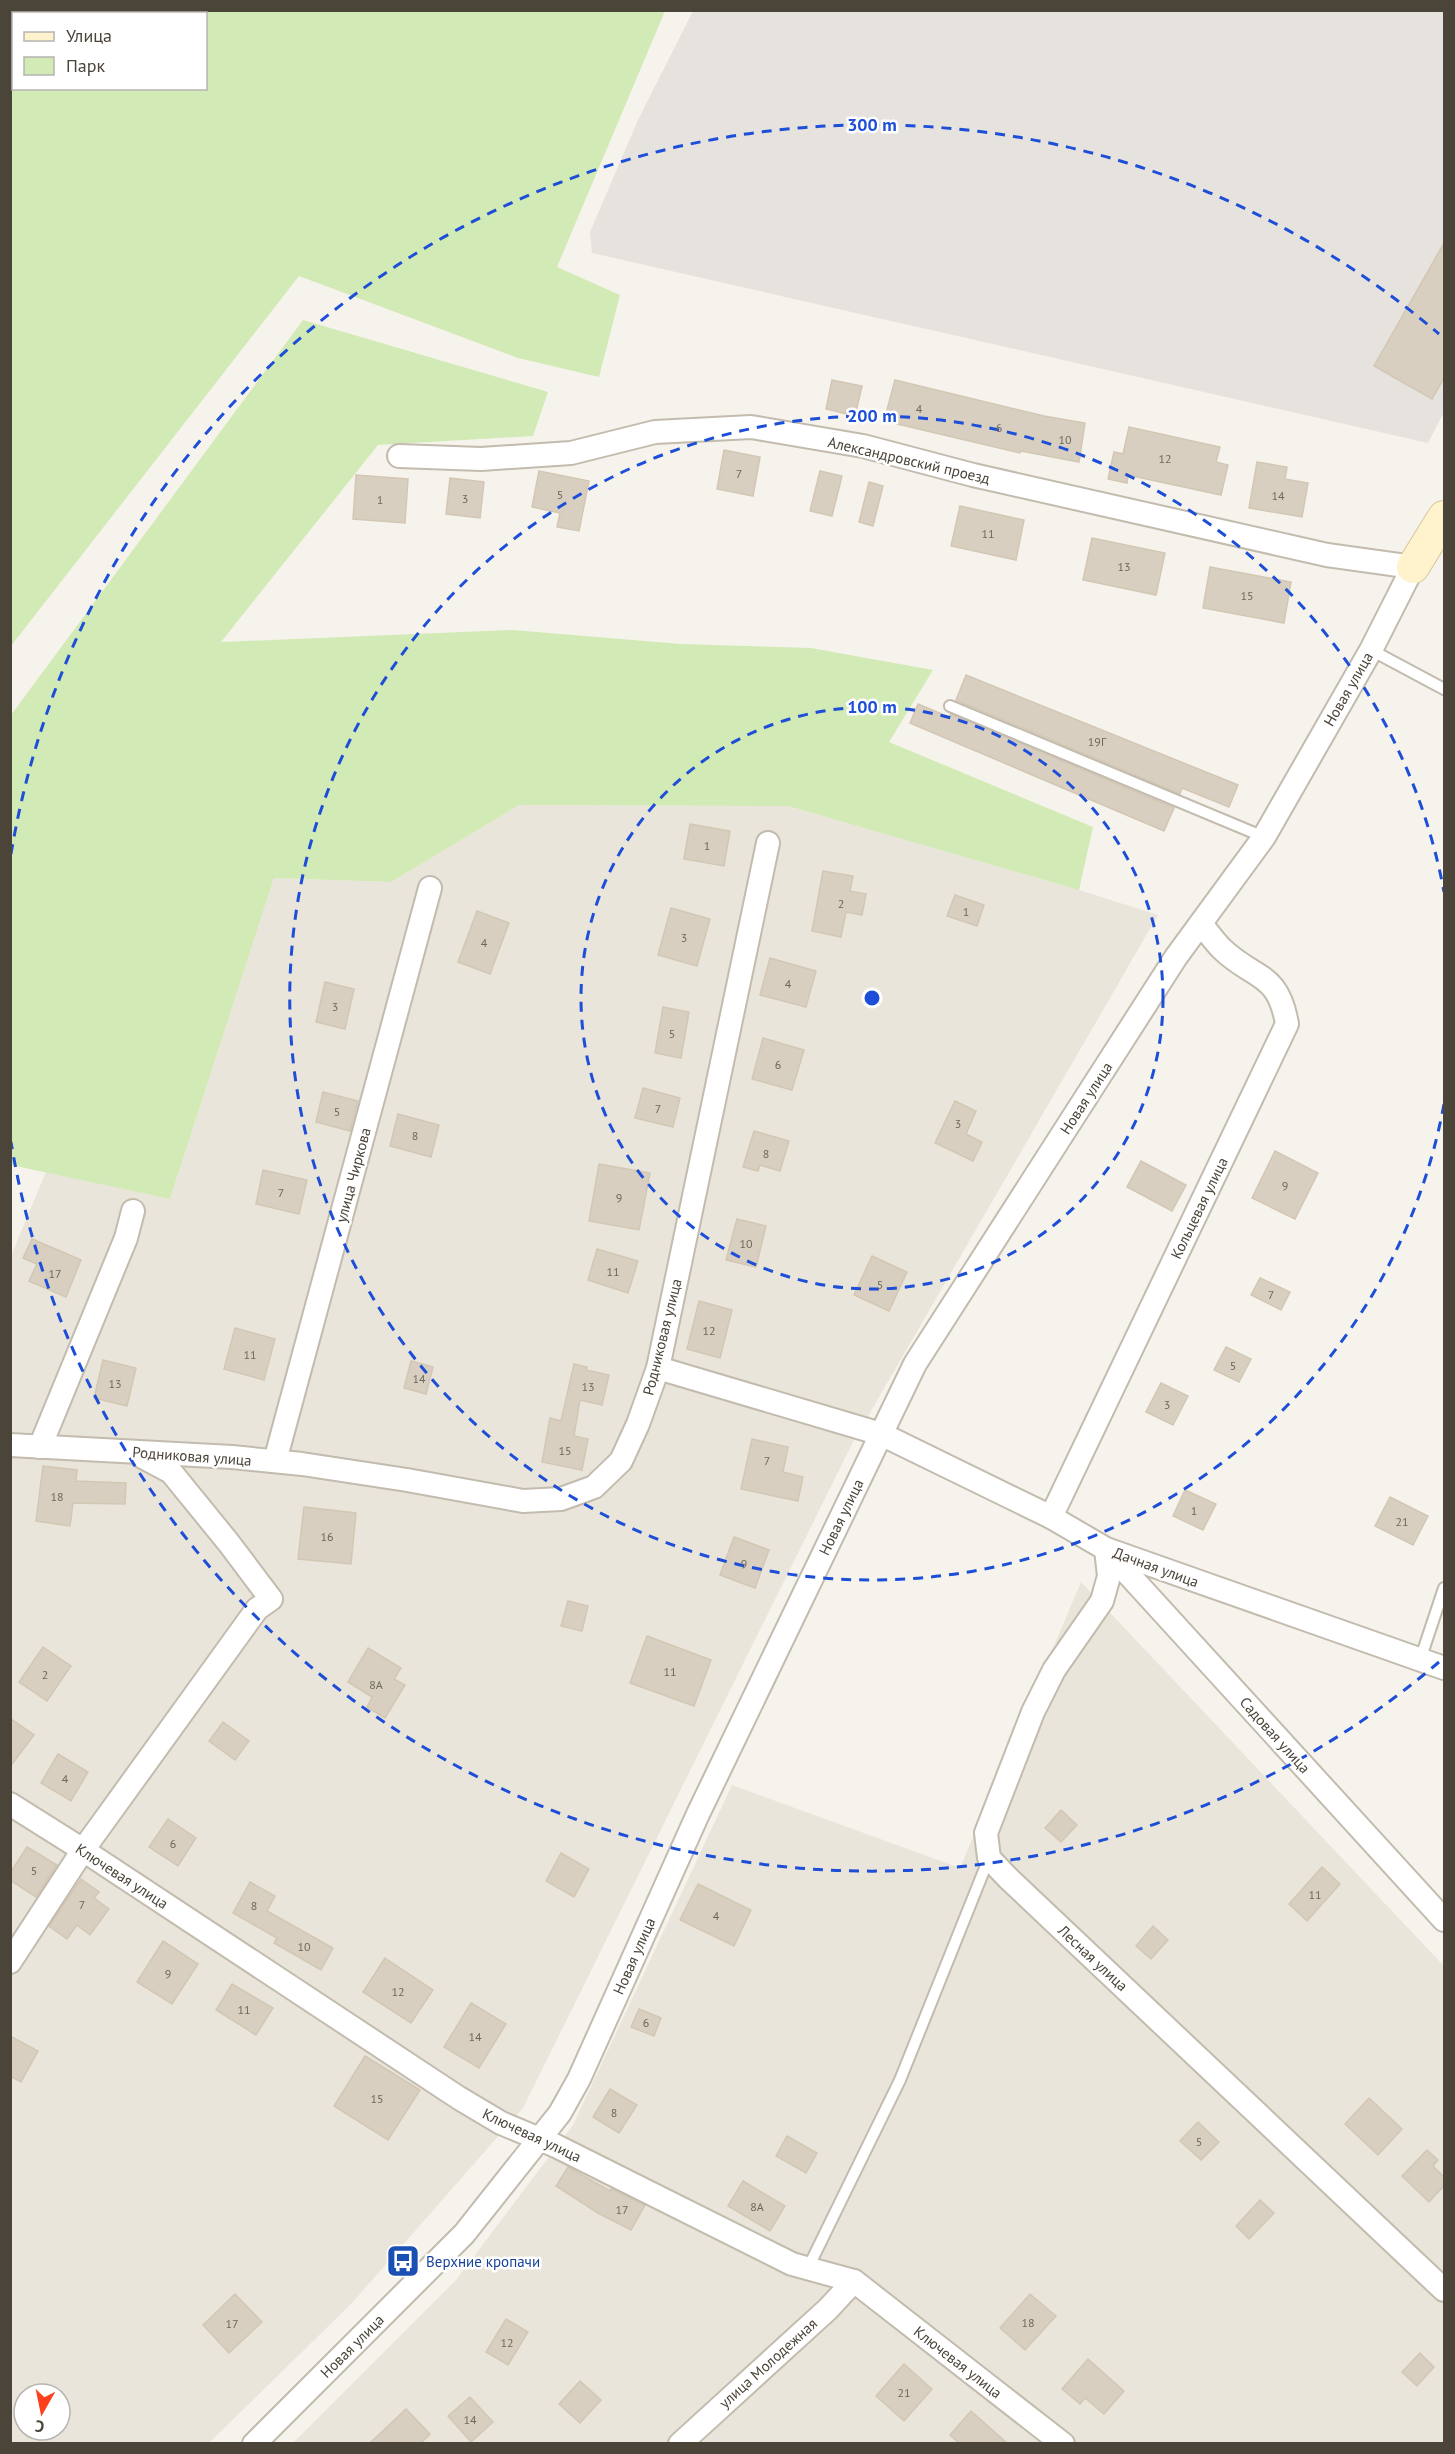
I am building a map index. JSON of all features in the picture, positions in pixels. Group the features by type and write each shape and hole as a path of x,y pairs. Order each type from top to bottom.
{"street":[{"name":"Александровский проезд","path":"399,456 480,459 571,453 655,432 751,427 863,446 973,475 1327,555 1413,567"},
{"path":"1413,567 1444,517"},
{"name":"Новая улица","path":"254,2444 464,2234 560,2113 579,2079 698,1814 915,1364 1176,957 1264,837 1371,650 1413,567"},
{"name":"Родниковая улица","path":"10,1445 275,1461 523,1500 561,1499 594,1487 621,1461 638,1424 658,1368 768,843"},
{"name":"улица Чиркова","path":"275,1461 430,888"},
{"name":"Кольцевая улица","path":"1051,1517 1287,1024 1284,1003 1269,982 1223,950 1201,924"},
{"path":"39,1447 126,1238 133,1211"},
{"name":"Дачная улица","path":"658,1368 881,1434 1051,1517 1106,1549 1444,1668"},
{"path":"10,1962 83,1850 257,1609 271,1599 171,1472 134,1452"},
{"path":"989,1858 986,1833 1033,1712 1054,1670 1102,1601 1109,1576 1106,1549"},
{"name":"Садовая улица","path":"1106,1549 1444,1920"},
{"name":"Ключевая улица","path":"10,1804 459,2098 501,2123 539,2139 792,2264 854,2281 1063,2444"},
{"name":"Лесная улица","path":"989,1858 1444,2290"},
{"name":"улица Молодежная","path":"680,2444 828,2309 854,2281"}],"lane":[{"path":"1371,650 1444,689"},
{"path":"950,706 1264,837"},
{"path":"1420,1660 1444,1588"},
{"path":"808,2268 900,2080 989,1858"}],"shaded area":[{"path":"693,11 1444,11 1444,412 1428,443 592,253 590,232 638,120"},
{"path":"519,805 788,806 1158,915 853,1442 523,2108 352,2303 209,2443 11,2443 10,1258 46,1172 170,1199 274,878 391,882"},
{"path":"1081,1582 1444,1966 1444,2443 292,2444 456,2280 573,2125 732,1785 960,1868"}],"green space":[{"path":"11,10 665,11 557,267 620,295 599,377 518,358 299,276 11,646"},
{"path":"303,320 548,392 533,436 378,445 221,642 513,630 681,644 811,648 933,670 889,742 1093,827 1079,890 788,806 519,805 391,882 274,878 170,1199 11,1165 11,715"}],"building":[{"path":"1444,243 1444,378 1432,399 1374,366"},
{"path":"832,380 862,386 855,416 826,409"},
{"path":"895,380 1044,416 1085,423 1079,462 1021,451 1020,453 884,421"},
{"path":"1129,427 1220,447 1216,462 1228,465 1221,495 1128,475 1127,483 1108,479 1114,452 1123,454"},
{"path":"724,450 760,457 753,496 717,489"},
{"path":"1257,462 1287,467 1285,479 1308,483 1302,517 1249,508"},
{"path":"539,471 589,481 579,531 557,527 560,513 532,507"},
{"path":"820,471 842,476 832,516 810,511"},
{"path":"356,475 408,479 405,523 353,519"},
{"path":"450,478 484,482 480,518 446,514"},
{"path":"869,482 883,486 873,526 859,522"},
{"path":"960,506 1024,520 1016,560 951,546"},
{"path":"1092,538 1165,553 1156,595 1083,580"},
{"path":"1210,567 1291,582 1284,623 1203,608"},
{"path":"966,675 1238,785 1229,807 1182,788 1180,794 956,700"},
{"path":"918,704 949,717 951,714 1174,808 1164,831 910,723"},
{"path":"690,824 730,831 724,866 684,859"},
{"path":"823,871 853,876 850,891 866,894 862,915 846,912 841,937 812,931"},
{"path":"955,895 984,905 977,926 947,916"},
{"path":"671,908 710,919 697,966 658,955"},
{"path":"477,911 509,923 490,974 458,962"},
{"path":"770,958 816,971 806,1007 760,995"},
{"path":"325,982 354,989 345,1029 316,1022"},
{"path":"663,1007 689,1012 681,1058 655,1053"},
{"path":"763,1038 804,1050 792,1090 752,1079"},
{"path":"643,1088 680,1098 673,1127 635,1118"},
{"path":"323,1092 358,1101 350,1131 316,1122"},
{"path":"955,1101 976,1111 966,1134 982,1142 973,1161 935,1143"},
{"path":"398,1114 439,1125 431,1157 390,1146"},
{"path":"754,1131 789,1141 780,1171 760,1165 758,1171 743,1167"},
{"path":"1275,1151 1318,1173 1295,1219 1252,1198"},
{"path":"1141,1161 1186,1185 1172,1211 1127,1187"},
{"path":"599,1164 650,1173 639,1230 589,1221"},
{"path":"263,1170 307,1180 299,1214 256,1204"},
{"path":"737,1219 766,1226 756,1267 726,1260"},
{"path":"32,1239 81,1260 66,1297 29,1281 37,1264 23,1258"},
{"path":"597,1249 638,1261 628,1293 588,1280"},
{"path":"872,1256 907,1272 889,1311 854,1295"},
{"path":"1260,1278 1290,1292 1281,1310 1251,1295"},
{"path":"699,1301 732,1310 720,1358 687,1349"},
{"path":"235,1328 275,1339 264,1380 224,1369"},
{"path":"1226,1347 1251,1359 1239,1382 1214,1370"},
{"path":"103,1360 136,1368 127,1406 94,1398"},
{"path":"411,1361 433,1367 426,1394 404,1388"},
{"path":"574,1364 587,1367 586,1370 609,1375 602,1405 580,1400 574,1436 588,1439 582,1470 542,1462 550,1418 561,1421"},
{"path":"1161,1383 1188,1396 1173,1425 1146,1412"},
{"path":"752,1439 788,1447 783,1472 803,1477 798,1501 741,1489"},
{"path":"43,1466 77,1470 76,1481 126,1483 125,1504 73,1503 70,1526 36,1521"},
{"path":"1185,1490 1216,1504 1203,1530 1173,1516"},
{"path":"1390,1497 1428,1516 1413,1545 1375,1526"},
{"path":"304,1507 356,1513 351,1564 298,1559"},
{"path":"734,1537 769,1550 755,1588 720,1575"},
{"path":"568,1601 588,1606 582,1631 561,1626"},
{"path":"647,1636 711,1660 694,1706 630,1683"},
{"path":"43,1647 71,1666 47,1701 19,1682"},
{"path":"368,1648 401,1668 394,1679 405,1685 385,1718 367,1707 372,1697 348,1682"},
{"path":"10,1718 34,1735 10,1767"},
{"path":"223,1722 249,1741 235,1760 209,1741"},
{"path":"58,1754 88,1772 71,1801 41,1783"},
{"path":"1061,1810 1077,1825 1061,1842 1045,1828"},
{"path":"168,1819 196,1838 178,1866 149,1847"},
{"path":"27,1847 57,1865 36,1897 10,1880 10,1873"},
{"path":"561,1853 589,1869 574,1897 546,1881"},
{"path":"1322,1867 1340,1884 1307,1921 1289,1904"},
{"path":"81,1879 99,1892 94,1898 109,1909 90,1935 77,1925 67,1939 49,1926"},
{"path":"250,1882 275,1896 267,1911 333,1948 321,1970 274,1943 277,1938 233,1913"},
{"path":"698,1884 751,1910 734,1946 680,1920"},
{"path":"1153,1926 1168,1940 1151,1959 1136,1946"},
{"path":"163,1941 198,1964 172,2004 137,1982"},
{"path":"385,1958 433,1990 411,2023 363,1992"},
{"path":"232,1984 273,2008 256,2035 216,2010"},
{"path":"471,2003 506,2024 479,2068 444,2047"},
{"path":"639,2009 661,2018 654,2036 631,2027"},
{"path":"10,2036 38,2051 21,2082 10,2076"},
{"path":"365,2056 420,2090 388,2140 334,2106"},
{"path":"610,2089 637,2105 619,2133 593,2117"},
{"path":"1369,2098 1402,2129 1378,2155 1345,2124"},
{"path":"1198,2122 1219,2142 1201,2160 1180,2141"},
{"path":"787,2136 817,2153 806,2173 776,2156"},
{"path":"1427,2150 1438,2160 1433,2166 1444,2177 1444,2186 1429,2202 1402,2176"},
{"path":"568,2167 610,2191 611,2189 645,2205 631,2230 598,2213 556,2186"},
{"path":"743,2181 785,2206 770,2231 728,2206"},
{"path":"1260,2200 1274,2213 1249,2239 1236,2226"},
{"path":"235,2294 262,2322 229,2353 203,2325"},
{"path":"1030,2294 1056,2316 1025,2350 1000,2328"},
{"path":"506,2319 528,2332 508,2365 486,2352"},
{"path":"1420,2353 1434,2367 1417,2386 1402,2372"},
{"path":"1088,2359 1124,2391 1104,2414 1085,2398 1080,2404 1062,2389"},
{"path":"904,2364 932,2389 904,2421 876,2396"},
{"path":"580,2381 601,2400 580,2423 559,2404"},
{"path":"470,2397 493,2422 471,2442 448,2416"},
{"path":"406,2409 430,2434 420,2444 369,2444"},
{"path":"971,2411 1008,2444 960,2444 950,2435"}],"place":[{"name":"Верхние кропачи","path":"403,2261"}]}
